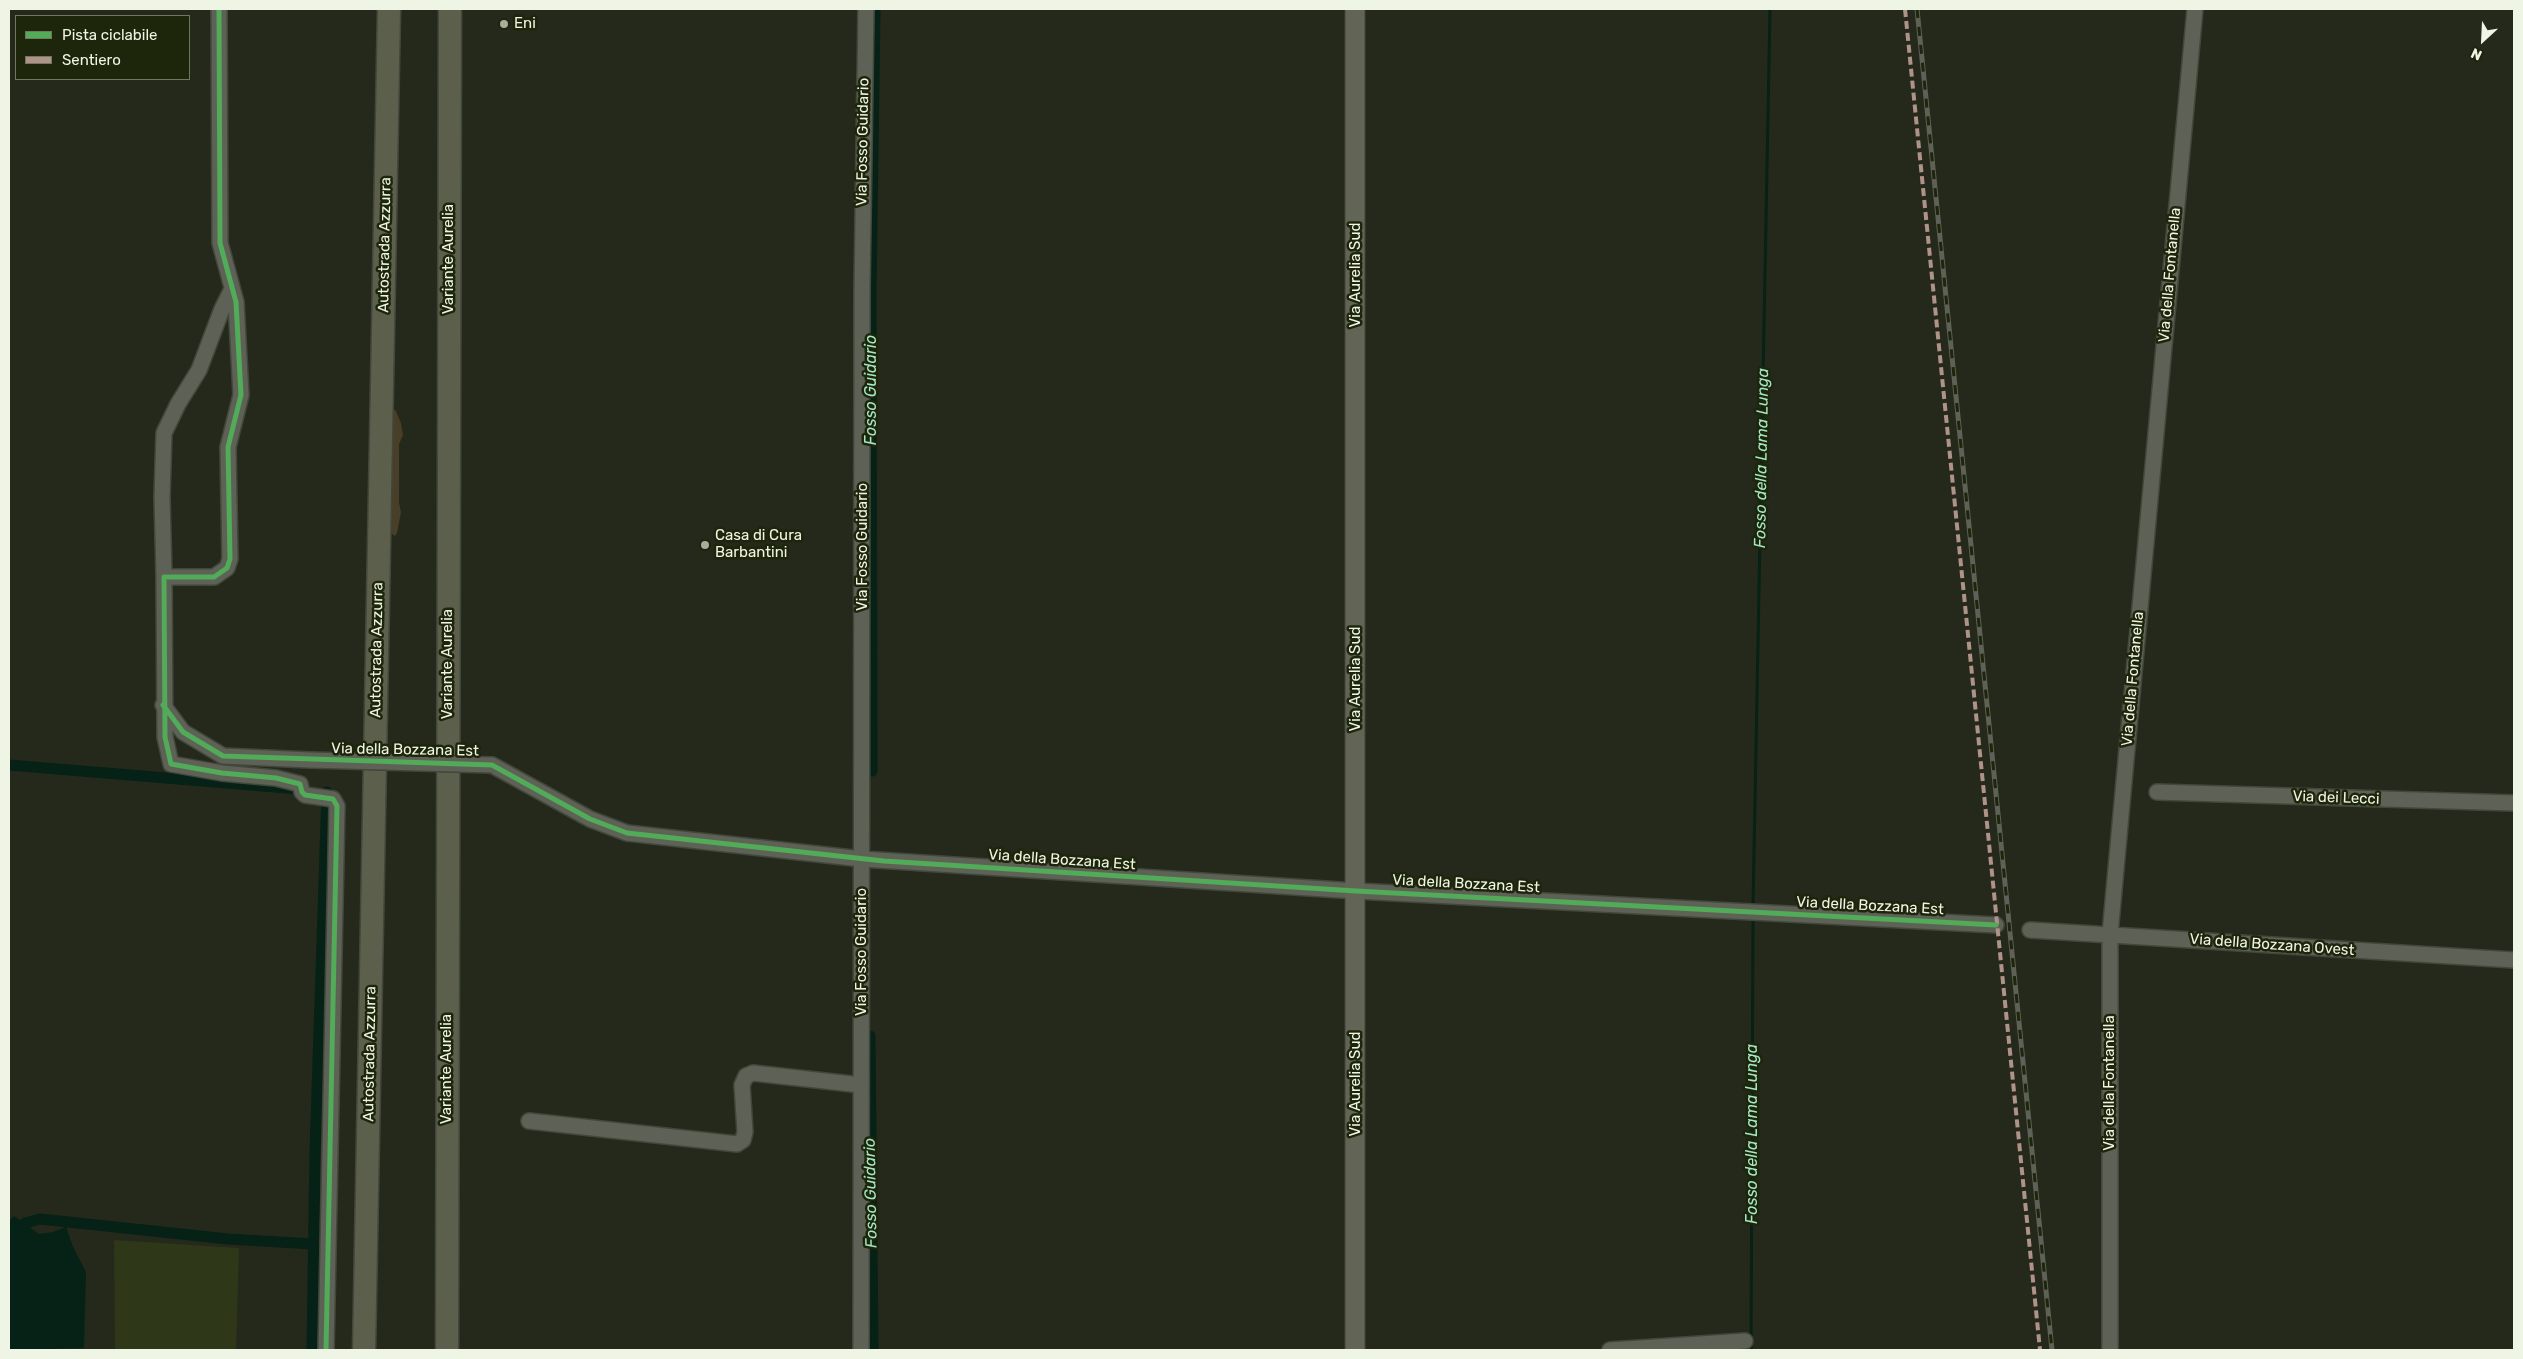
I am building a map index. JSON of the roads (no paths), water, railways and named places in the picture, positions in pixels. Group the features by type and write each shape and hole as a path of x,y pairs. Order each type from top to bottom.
{"highway":[{"name":"Autostrada Azzurra","path":"349,1350 374,9"},
{"name":"Autostrada Azzurra","path":"364,1350 389,9"},
{"name":"Variante Aurelia","path":"434,1350 438,9"},
{"name":"Variante Aurelia","path":"447,1350 450,9"}],"main road":[{"name":"Via Aurelia Sud","path":"1355,9 1355,1350"}],"street":[{"path":"164,577 214,577 227,568 230,559 228,447 241,395 236,302 220,243 219,9"},
{"name":"Via Fosso Guidario","path":"862,1350 862,289 866,9"},
{"name":"Via della Fontanella","path":"2110,1350 2110,934 2195,9"},
{"path":"232,289 222,309 199,370 178,404 164,433 162,497 164,577 163,705 165,737 171,764 222,773 276,778 301,788 306,796 328,798 337,806 326,1350"},
{"name":"Via della Bozzana Est","path":"163,705 183,732 223,756 492,765 590,819 627,833 862,859 1356,891 1996,925"},
{"name":"Via dei Lecci","path":"2158,792 2514,803"},
{"name":"Via della Bozzana Ovest","path":"2030,930 2514,960"},
{"path":"529,1121 737,1144 743,1140 745,1132 742,1085 746,1076 753,1073 861,1085"},
{"path":"1610,1350 1745,1340"}],"waterway":[{"name":"Fosso Guidario","path":"872,771 871,295 875,9"},
{"name":"Fosso della Lama Lunga","path":"1753,906 1770,9"},
{"path":"9,765 299,789"},
{"path":"312,1350 315,1151 327,792"},
{"name":"Fosso della Lama Lunga","path":"1751,1350 1753,918"},
{"name":"Fosso Guidario","path":"870,1036 873,1350"},
{"path":"25,1223 40,1219 228,1239 313,1244"}],"railway":[{"path":"1917,9 2052,1350"}],"place":[{"name":"Eni","path":"504,24"},
{"name":"Casa di Cura Barbantini","path":"705,545"}]}
